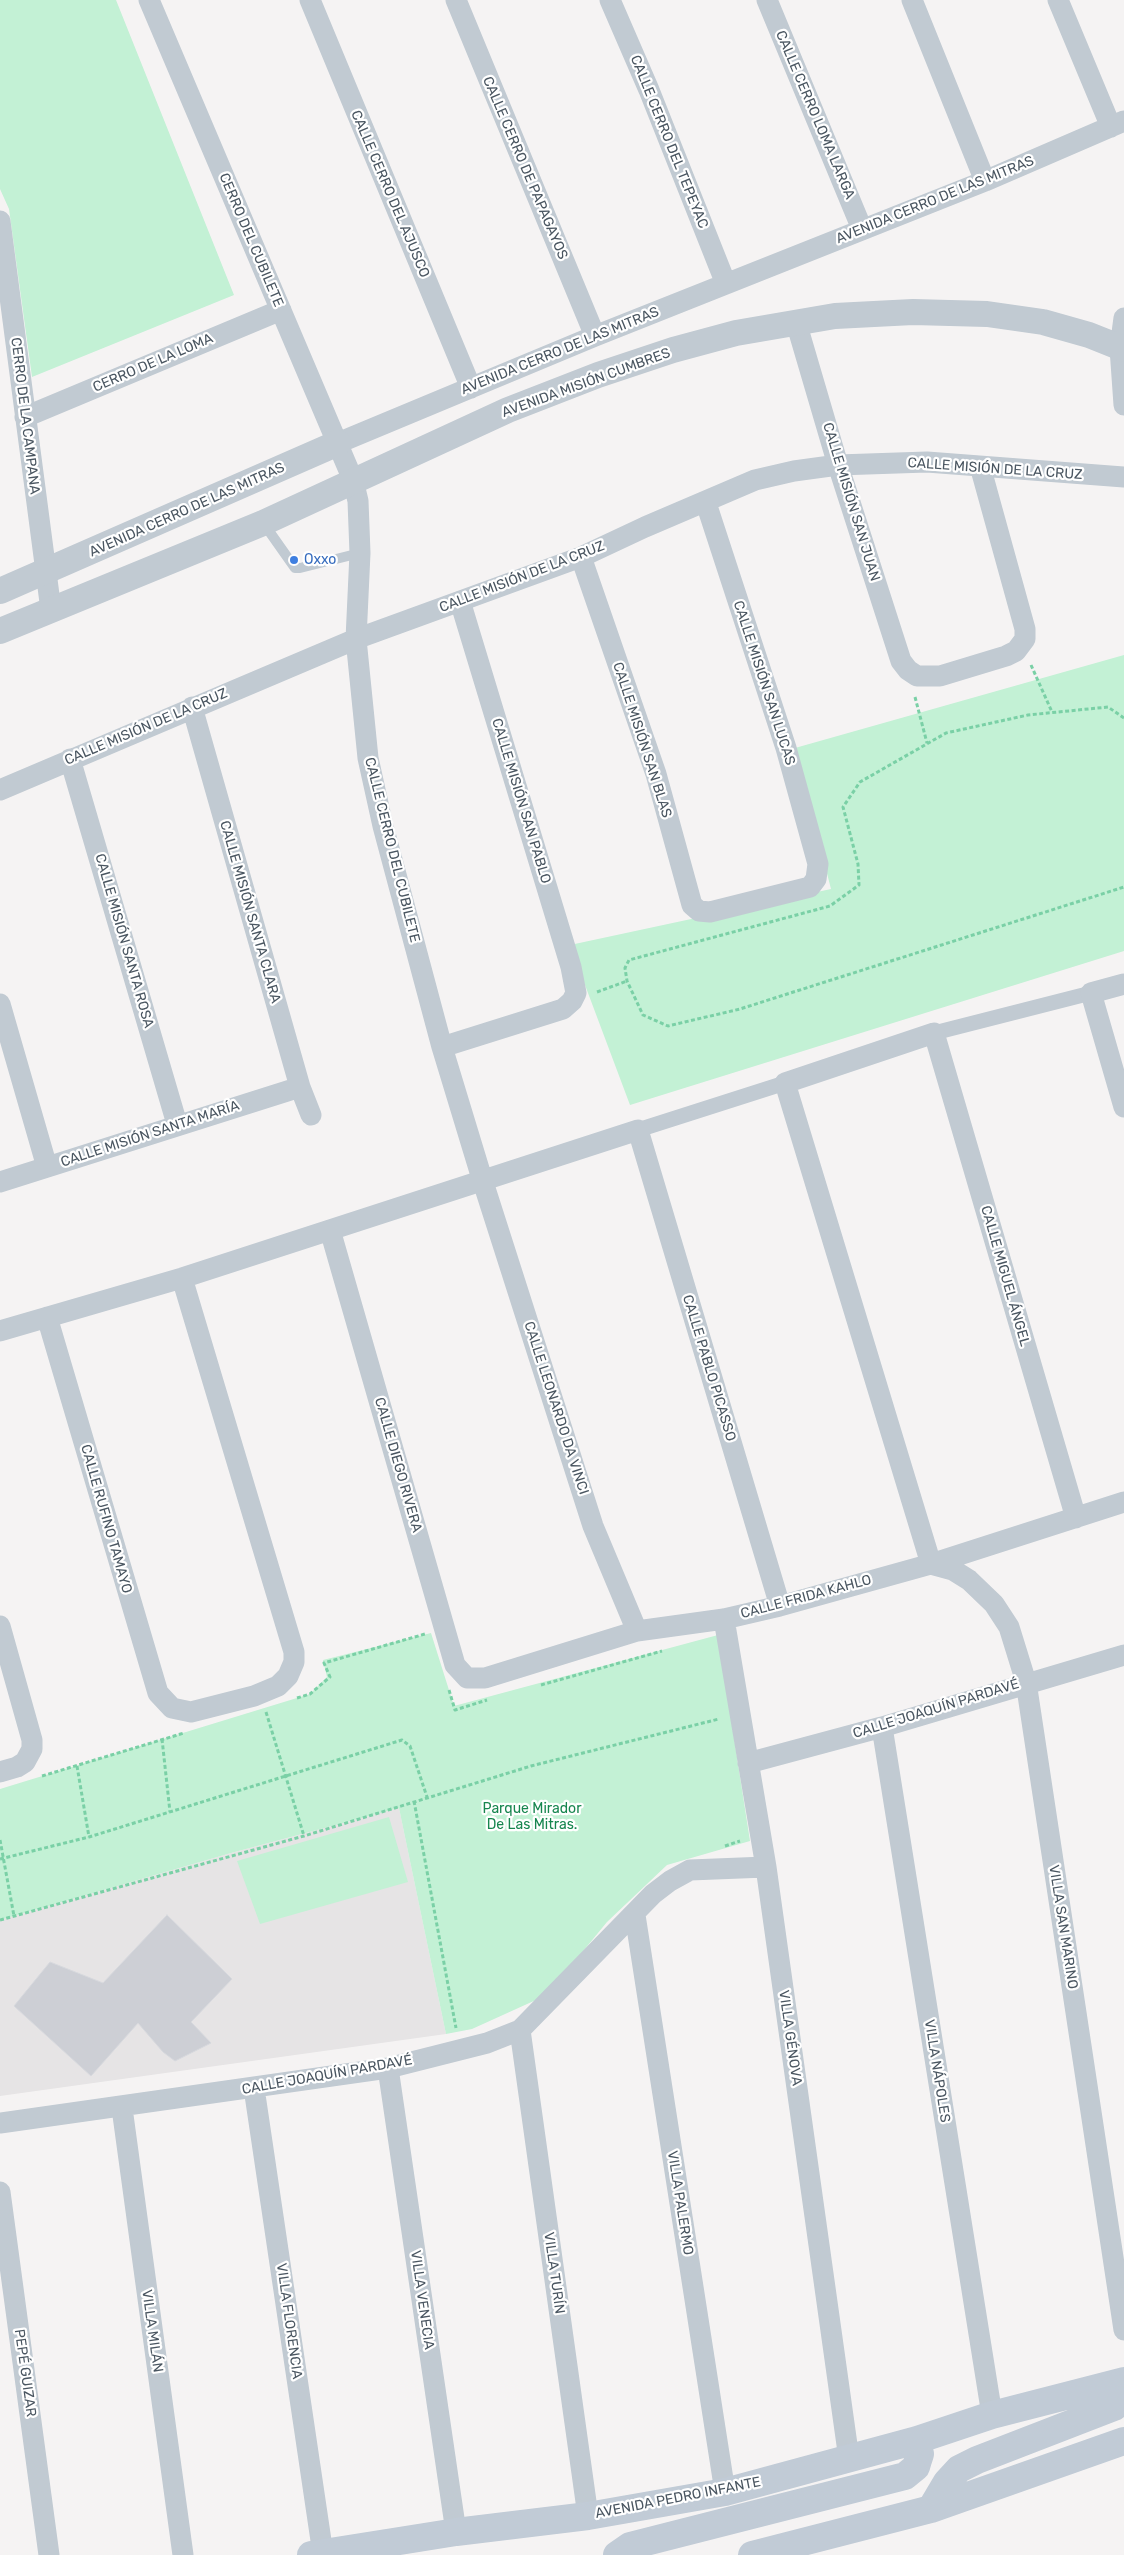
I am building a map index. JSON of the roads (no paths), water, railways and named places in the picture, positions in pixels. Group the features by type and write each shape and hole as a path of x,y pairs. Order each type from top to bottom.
{"main road":[{"name":"AVENIDA PEDRO INFANTE","path":"317,2554 456,2532 588,2516 725,2492 917,2440 992,2414 1124,2381"},
{"path":"931,2509 947,2482 959,2469 977,2460 1114,2407 1124,2399"},
{"path":"617,2555 630,2546 905,2476 916,2467 918,2460 917,2440"},
{"path":"752,2555 931,2509 1124,2441"}],"street":[{"name":"CERRO DEL CUBILETE","path":"149,0 353,480"},
{"name":"CALLE CERRO DEL AJUSCO","path":"310,0 471,388"},
{"name":"CALLE CERRO DE PAPAGAYOS","path":"456,0 595,336"},
{"name":"CALLE CERRO DEL TEPEYAC","path":"610,0 650,90 726,284"},
{"name":"CALLE CERRO LOMA LARGA","path":"767,0 862,229"},
{"path":"912,0 985,181"},
{"path":"1058,0 1117,124"},
{"name":"AVENIDA CERRO DE LAS MITRAS","path":"0,591 45,573 338,443 595,336 985,181 1117,124"},
{"name":"CERRO DE LA CAMPANA","path":"0,221 51,610"},
{"name":"CERRO DE LA LOMA","path":"25,417 281,310"},
{"name":"AVENIDA MISIÓN CUMBRES","path":"353,480 508,410 598,375 673,350 736,333 796,322 835,316 913,312 987,314 1043,322 1122,349"},
{"path":"1124,318 1122,349 1124,406"},
{"name":"CALLE MISIÓN SAN JUAN","path":"796,322 838,465 901,661 912,673 940,676 1006,656 1022,646 1025,629 980,466"},
{"name":"CALLE MISIÓN DE LA CRUZ","path":"0,790 356,639 581,557 645,527 706,503 755,480 794,471 838,465 927,462 1124,478"},
{"path":"0,631 263,523 353,480"},
{"name":"CALLE CERRO DEL CUBILETE","path":"353,480 358,502 360,553 356,639 368,758 383,826 442,1047 483,1182"},
{"name":"CALLE MISIÓN SAN LUCAS","path":"706,503 786,748 818,864 816,879 810,888 710,912"},
{"name":"CALLE MISIÓN SAN BLAS","path":"581,557 656,774 692,905 699,911 710,912"},
{"name":"CALLE MISIÓN SAN PABLO","path":"442,1047 563,1009 572,1001 576,993 571,968 460,601"},
{"name":"CALLE MISIÓN SANTA CLARA","path":"192,707 300,1087 312,1115"},
{"name":"CALLE MISIÓN SANTA ROSA","path":"70,759 178,1124"},
{"path":"0,1331 182,1278 483,1182 934,1033 1124,984"},
{"path":"1091,993 1124,1107"},
{"path":"0,1004 47,1167"},
{"name":"CALLE MIGUEL ÁNGEL","path":"934,1033 1076,1518"},
{"path":"785,1083 931,1564"},
{"name":"CALLE MISIÓN SANTA MARÍA","path":"0,1182 178,1124 300,1087"},
{"name":"CALLE PABLO PICASSO","path":"638,1130 780,1606"},
{"name":"CALLE LEONARDO DA VINCI","path":"483,1182 594,1526 637,1631"},
{"name":"CALLE DIEGO RIVERA","path":"330,1230 456,1665 467,1678 486,1678"},
{"name":"CALLE RUFINO TAMAYO","path":"47,1317 158,1693 164,1702 179,1711 191,1712 254,1696 278,1686 291,1669 294,1652 182,1278"},
{"name":"CALLE FRIDA KAHLO","path":"486,1678 637,1631 724,1619 780,1606 931,1564 1124,1502"},
{"name":"VILLA SAN MARINO","path":"931,1564 952,1570 969,1580 994,1604 1008,1627 1026,1682 1124,2330"},
{"name":"VILLA GÉNOVA","path":"724,1619 742,1714 748,1763 766,1867 850,2459"},
{"path":"0,1626 32,1740 32,1749 29,1755 17,1767 0,1772"},
{"name":"CALLE JOAQUÍN PARDAVÉ","path":"748,1763 882,1727 1026,1682 1124,1655"},
{"name":"VILLA NÁPOLES","path":"882,1727 992,2414"},
{"name":"CALLE JOAQUÍN PARDAVÉ","path":"0,2123 122,2108 388,2068 487,2043 520,2030 670,1881 690,1870 766,1867"},
{"name":"VILLA PALERMO","path":"635,1915 725,2492"},
{"name":"VILLA TURÍN","path":"520,2030 588,2516"},
{"name":"VILLA VENECIA","path":"388,2068 456,2532"},
{"name":"VILLA FLORENCIA","path":"254,2088 317,2554"},
{"name":"VILLA MILÁN","path":"122,2108 183,2555"},
{"name":"PEPÉ GUIZAR","path":"0,2192 49,2555"}],"lane":[{"path":"263,523 294,568 360,553"}],"place":[{"name":"Oxxo","path":"294,560"}],"park label":[{"name":"Parque Mirador De Las Mitras.","path":"532,1818"}]}
